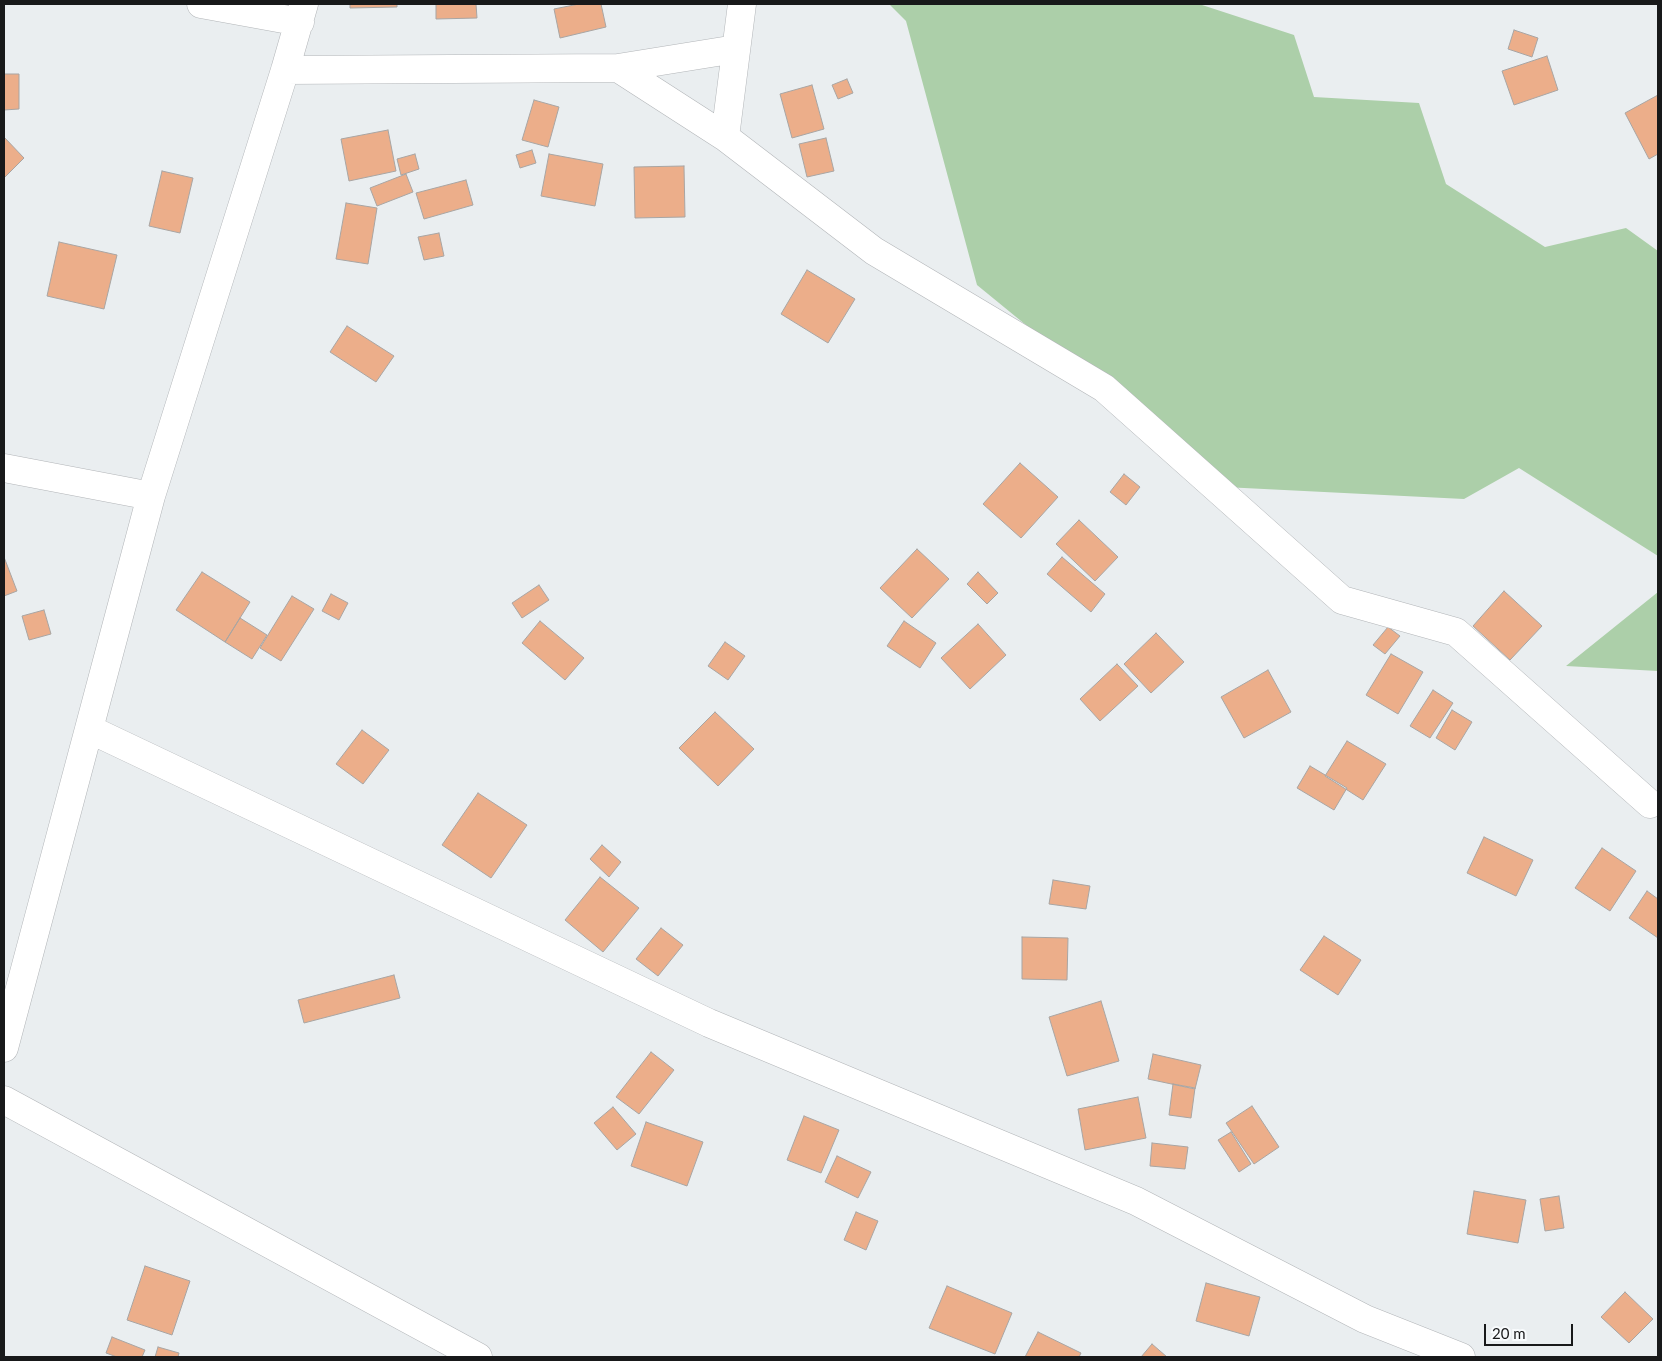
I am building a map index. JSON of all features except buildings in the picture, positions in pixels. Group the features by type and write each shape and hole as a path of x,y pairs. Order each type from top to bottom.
{"street":[{"path":"4,1048 151,496 302,13 201,4"},
{"path":"725,137 742,4"},
{"path":"285,70 618,68 736,49"},
{"path":"618,68 725,137 874,251 1104,388 1342,600 1456,632 1650,804"},
{"path":"4,468 151,496"},
{"path":"89,729 709,1023 1136,1201 1365,1319 1461,1357"},
{"path":"4,1100 478,1357"}],"green space":[{"path":"889,4 1199,4 1294,35 1314,97 1419,103 1446,184 1545,247 1626,228 1658,251 1658,556 1519,468 1464,499 1224,487 977,285 906,21"},
{"path":"1658,592 1658,671 1566,666"}]}
